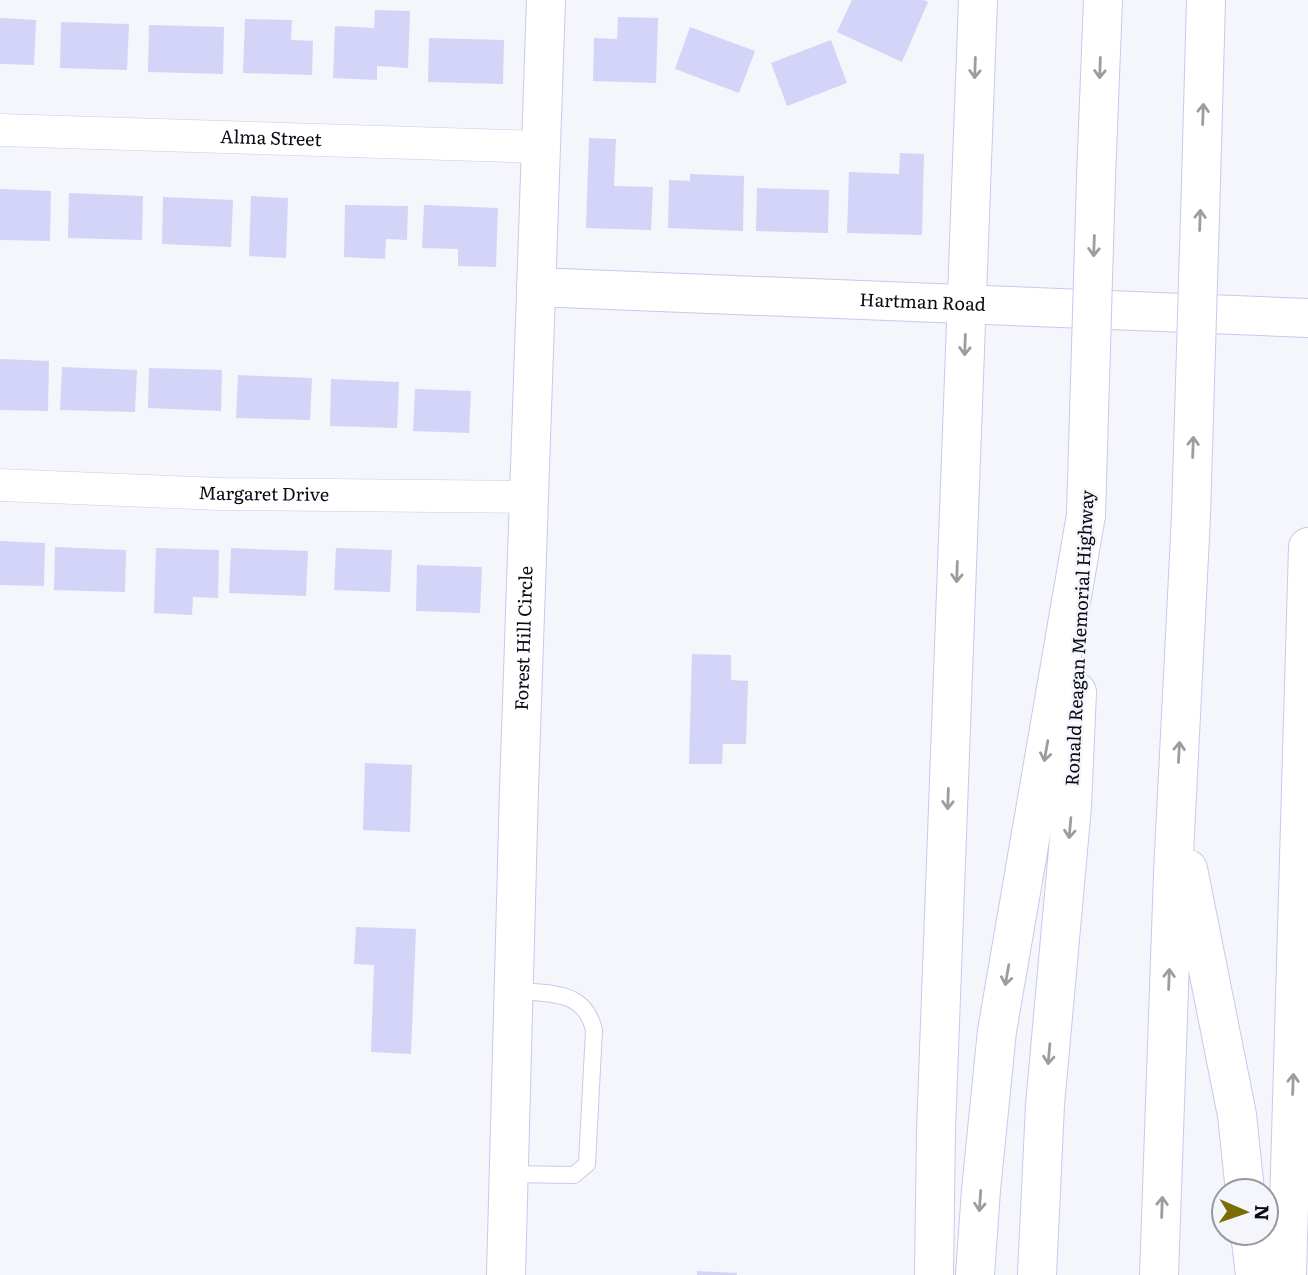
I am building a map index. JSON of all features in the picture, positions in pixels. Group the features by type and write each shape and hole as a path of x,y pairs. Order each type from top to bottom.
{"main road":[{"name":"Forest Hill Circle","path":"506,1275 528,497 546,0"},
{"path":"934,1275 936,1131 978,0"},
{"name":"Ronald Reagan Memorial Highway","path":"1038,1275 1045,1105 1072,806 1086,515 1103,0"},
{"path":"1159,1275 1176,810 1191,516 1206,0"},
{"name":"Hartman Road","path":"536,288 1308,318"},
{"path":"975,1275 997,1031 1086,515"},
{"path":"1287,1275 1298,1199 1308,547"},
{"path":"1176,810 1237,1115 1244,1177"},
{"path":"1252,1247 1255,1275"}],"street":[{"name":"Alma Street","path":"0,131 540,147"},
{"name":"Margaret Drive","path":"0,485 220,494 528,497"}],"lane":[{"path":"509,1174 574,1175 587,1164 594,1030 587,1011 571,998 513,990"}],"building":[{"path":"852,0 928,2 902,62 837,32"},
{"path":"375,10 410,11 408,68 377,66 377,80 333,78 335,26 374,28"},
{"path":"618,17 658,18 656,83 593,81 594,38 617,39"},
{"path":"0,18 36,20 34,65 0,64"},
{"path":"245,19 292,20 291,40 313,41 312,75 243,73"},
{"path":"61,22 129,24 127,70 60,68"},
{"path":"149,25 224,27 223,74 148,72"},
{"path":"690,27 755,51 739,93 675,69"},
{"path":"429,38 504,40 503,84 428,82"},
{"path":"831,40 847,83 787,106 771,63"},
{"path":"589,138 616,139 614,186 653,187 651,230 586,228"},
{"path":"900,153 924,154 922,235 847,233 849,172 899,174"},
{"path":"690,174 744,176 743,231 668,228 669,180 690,181"},
{"path":"757,188 829,190 828,233 756,231"},
{"path":"0,189 51,191 50,241 0,240"},
{"path":"69,193 143,196 142,240 68,238"},
{"path":"251,196 288,198 286,258 249,256"},
{"path":"163,197 233,200 231,247 162,244"},
{"path":"345,205 408,206 407,240 386,239 385,259 344,257"},
{"path":"424,205 498,208 496,267 458,266 458,249 422,248"},
{"path":"0,359 49,361 48,411 0,410"},
{"path":"62,367 137,370 135,412 60,410"},
{"path":"149,368 222,370 221,411 148,408"},
{"path":"238,375 312,378 310,420 236,418"},
{"path":"331,379 399,382 397,428 330,426"},
{"path":"415,389 471,391 469,433 413,431"},
{"path":"0,541 45,543 44,586 0,585"},
{"path":"55,547 126,550 125,592 54,590"},
{"path":"156,548 219,550 218,598 193,597 192,615 154,613"},
{"path":"231,548 308,551 306,596 229,593"},
{"path":"336,548 392,550 390,592 334,590"},
{"path":"417,565 482,567 480,613 416,611"},
{"path":"692,654 731,655 731,680 748,681 746,744 723,744 722,764 689,764"},
{"path":"365,763 412,765 410,832 363,830"},
{"path":"356,927 416,929 411,1054 371,1052 374,965 354,964"},
{"path":"697,1271 737,1273 737,1275 697,1275"}]}
